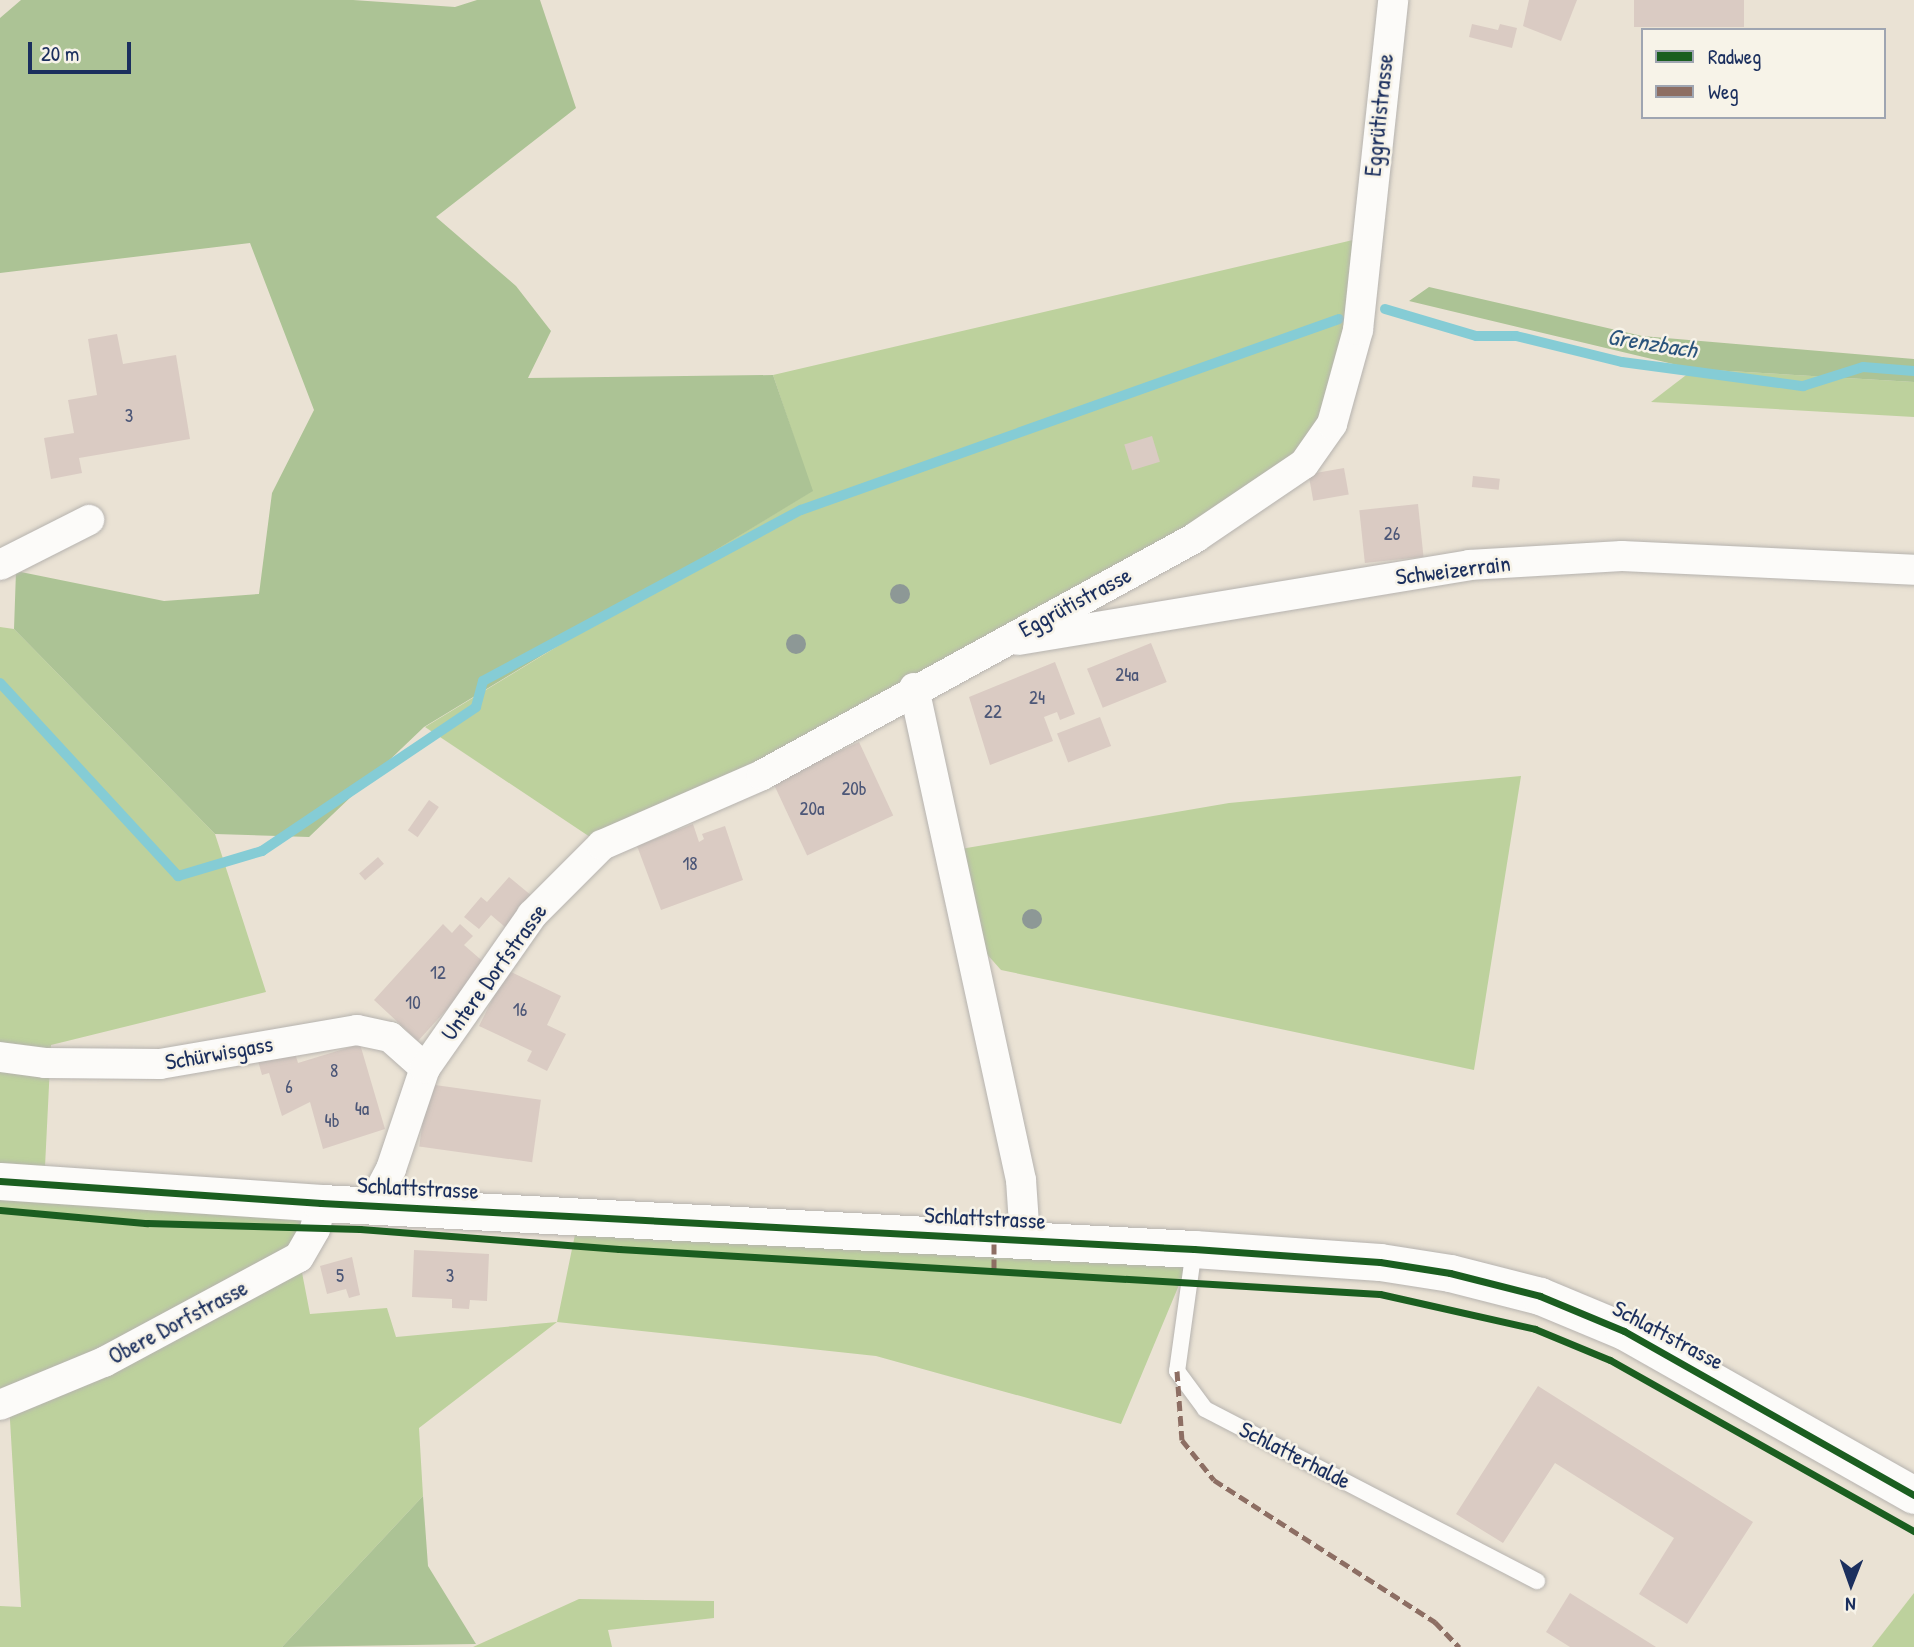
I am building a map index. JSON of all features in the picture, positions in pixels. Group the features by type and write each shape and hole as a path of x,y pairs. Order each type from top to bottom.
{"street":[{"name":"Eggrütistrasse","path":"914,688 1196,537 1304,464 1332,424 1358,330 1393,0"},
{"path":"0,565 89,520"},
{"name":"Schweizerrain","path":"997,643 1469,565 1622,556 1914,570"},
{"path":"914,688 1018,1167 1026,1239"},
{"name":"Untere Dorfstrasse","path":"372,1205 391,1169 425,1068 532,915 602,845 762,775 914,688"},
{"name":"Schürwisgass","path":"0,1057 45,1063 160,1064 357,1030 390,1037 425,1068"},
{"name":"Schlattstrasse","path":"0,1181 321,1203 1194,1248 1380,1262 1540,1296 1624,1331 1914,1495"},
{"name":"Obere Dorfstrasse","path":"0,1405 104,1362 299,1257 316,1229 321,1203"}],"lane":[{"name":"Schlatterhalde","path":"1194,1248 1177,1371 1206,1409 1537,1581"}],"green space":[{"path":"21,0 353,0 455,7 477,0 540,0 576,108 436,217 516,286 551,331 528,378 773,375 813,491 424,727 309,837 215,834 14,629 16,571 164,601 259,594 272,493 314,410 250,243 0,273 0,18"},
{"path":"1353,240 1362,296 1304,464 997,643 602,845 425,727 812,491 773,375"},
{"path":"1429,287 1642,336 1914,359 1914,382 1694,369 1409,301"},
{"path":"1694,369 1914,382 1914,417 1651,402"},
{"path":"0,627 14,629 215,834 266,992 51,1045 44,1187 321,1203 299,1257 310,1314 387,1308 396,1337 557,1322 419,1428 423,1496 282,1647 0,1647 0,1606 21,1607 9,1403 0,1405"},
{"path":"1521,776 1474,1070 1001,970 968,933 949,851 1229,803"},
{"path":"579,1215 1194,1249 1121,1424 876,1356 557,1322"},
{"path":"423,1496 428,1566 476,1644 282,1647"},
{"path":"1914,1593 1914,1647 1872,1647"},
{"path":"579,1599 714,1601 714,1618 608,1630 612,1647 473,1647"}],"building":[{"path":"1529,0 1577,0 1561,41 1523,26"},
{"path":"1634,0 1744,0 1744,27 1634,27"},
{"path":"1472,24 1498,30 1500,24 1517,28 1512,48 1469,37"},
{"path":"117,334 123,364 176,355 190,439 79,458 82,473 51,479 44,438 74,433 68,400 97,395 88,339"},
{"path":"1152,436 1160,462 1132,470 1124,444"},
{"path":"1344,468 1349,495 1313,501 1309,474"},
{"path":"1473,476 1500,479 1499,490 1472,487"},
{"path":"1418,504 1424,557 1365,563 1359,510"},
{"path":"1151,643 1167,682 1103,708 1087,669"},
{"path":"1055,662 1075,714 1060,720 1057,712 1044,717 1053,741 990,765 969,697"},
{"path":"1100,717 1111,746 1068,762 1057,733"},
{"path":"859,742 893,815 807,856 773,782"},
{"path":"429,800 439,807 418,837 408,830"},
{"path":"693,824 699,842 704,839 702,834 725,826 743,880 661,910 637,846"},
{"path":"378,857 384,864 365,880 359,873"},
{"path":"509,877 532,896 505,927 491,915 479,929 464,917 481,897 487,902"},
{"path":"443,924 452,933 460,924 473,936 464,945 487,965 418,1041 374,1000"},
{"path":"507,970 561,996 547,1025 566,1034 547,1071 527,1061 532,1051 479,1026"},
{"path":"360,1044 385,1129 323,1149 310,1102 282,1116 269,1073 262,1075 258,1061 294,1050 298,1063"},
{"path":"428,1084 541,1100 532,1162 419,1146"},
{"path":"414,1250 489,1254 487,1301 470,1300 469,1309 452,1308 452,1299 412,1297"},
{"path":"352,1257 360,1295 349,1298 346,1289 327,1294 320,1266"},
{"path":"1538,1386 1753,1522 1687,1624 1639,1594 1674,1538 1555,1463 1503,1543 1456,1514"},
{"path":"1570,1593 1656,1647 1570,1647 1546,1632"}],"waterway":[{"name":"Grenzbach","path":"1385,309 1476,336 1516,336 1622,362 1803,386 1863,367 1914,371"},
{"path":"0,683 178,876 262,851 476,707 483,681 801,510 1339,319"}],"marked path":[{"path":"994,1238 994,1269"},
{"path":"1177,1371 1182,1440 1214,1480 1435,1622 1459,1647"}],"cycle path":[{"path":"0,1181 321,1203 1194,1249 1380,1262 1450,1273 1540,1296 1624,1331 1914,1495"},
{"path":"0,1210 147,1223 360,1229 619,1249 1380,1294 1535,1329 1610,1360 1914,1531"}]}
